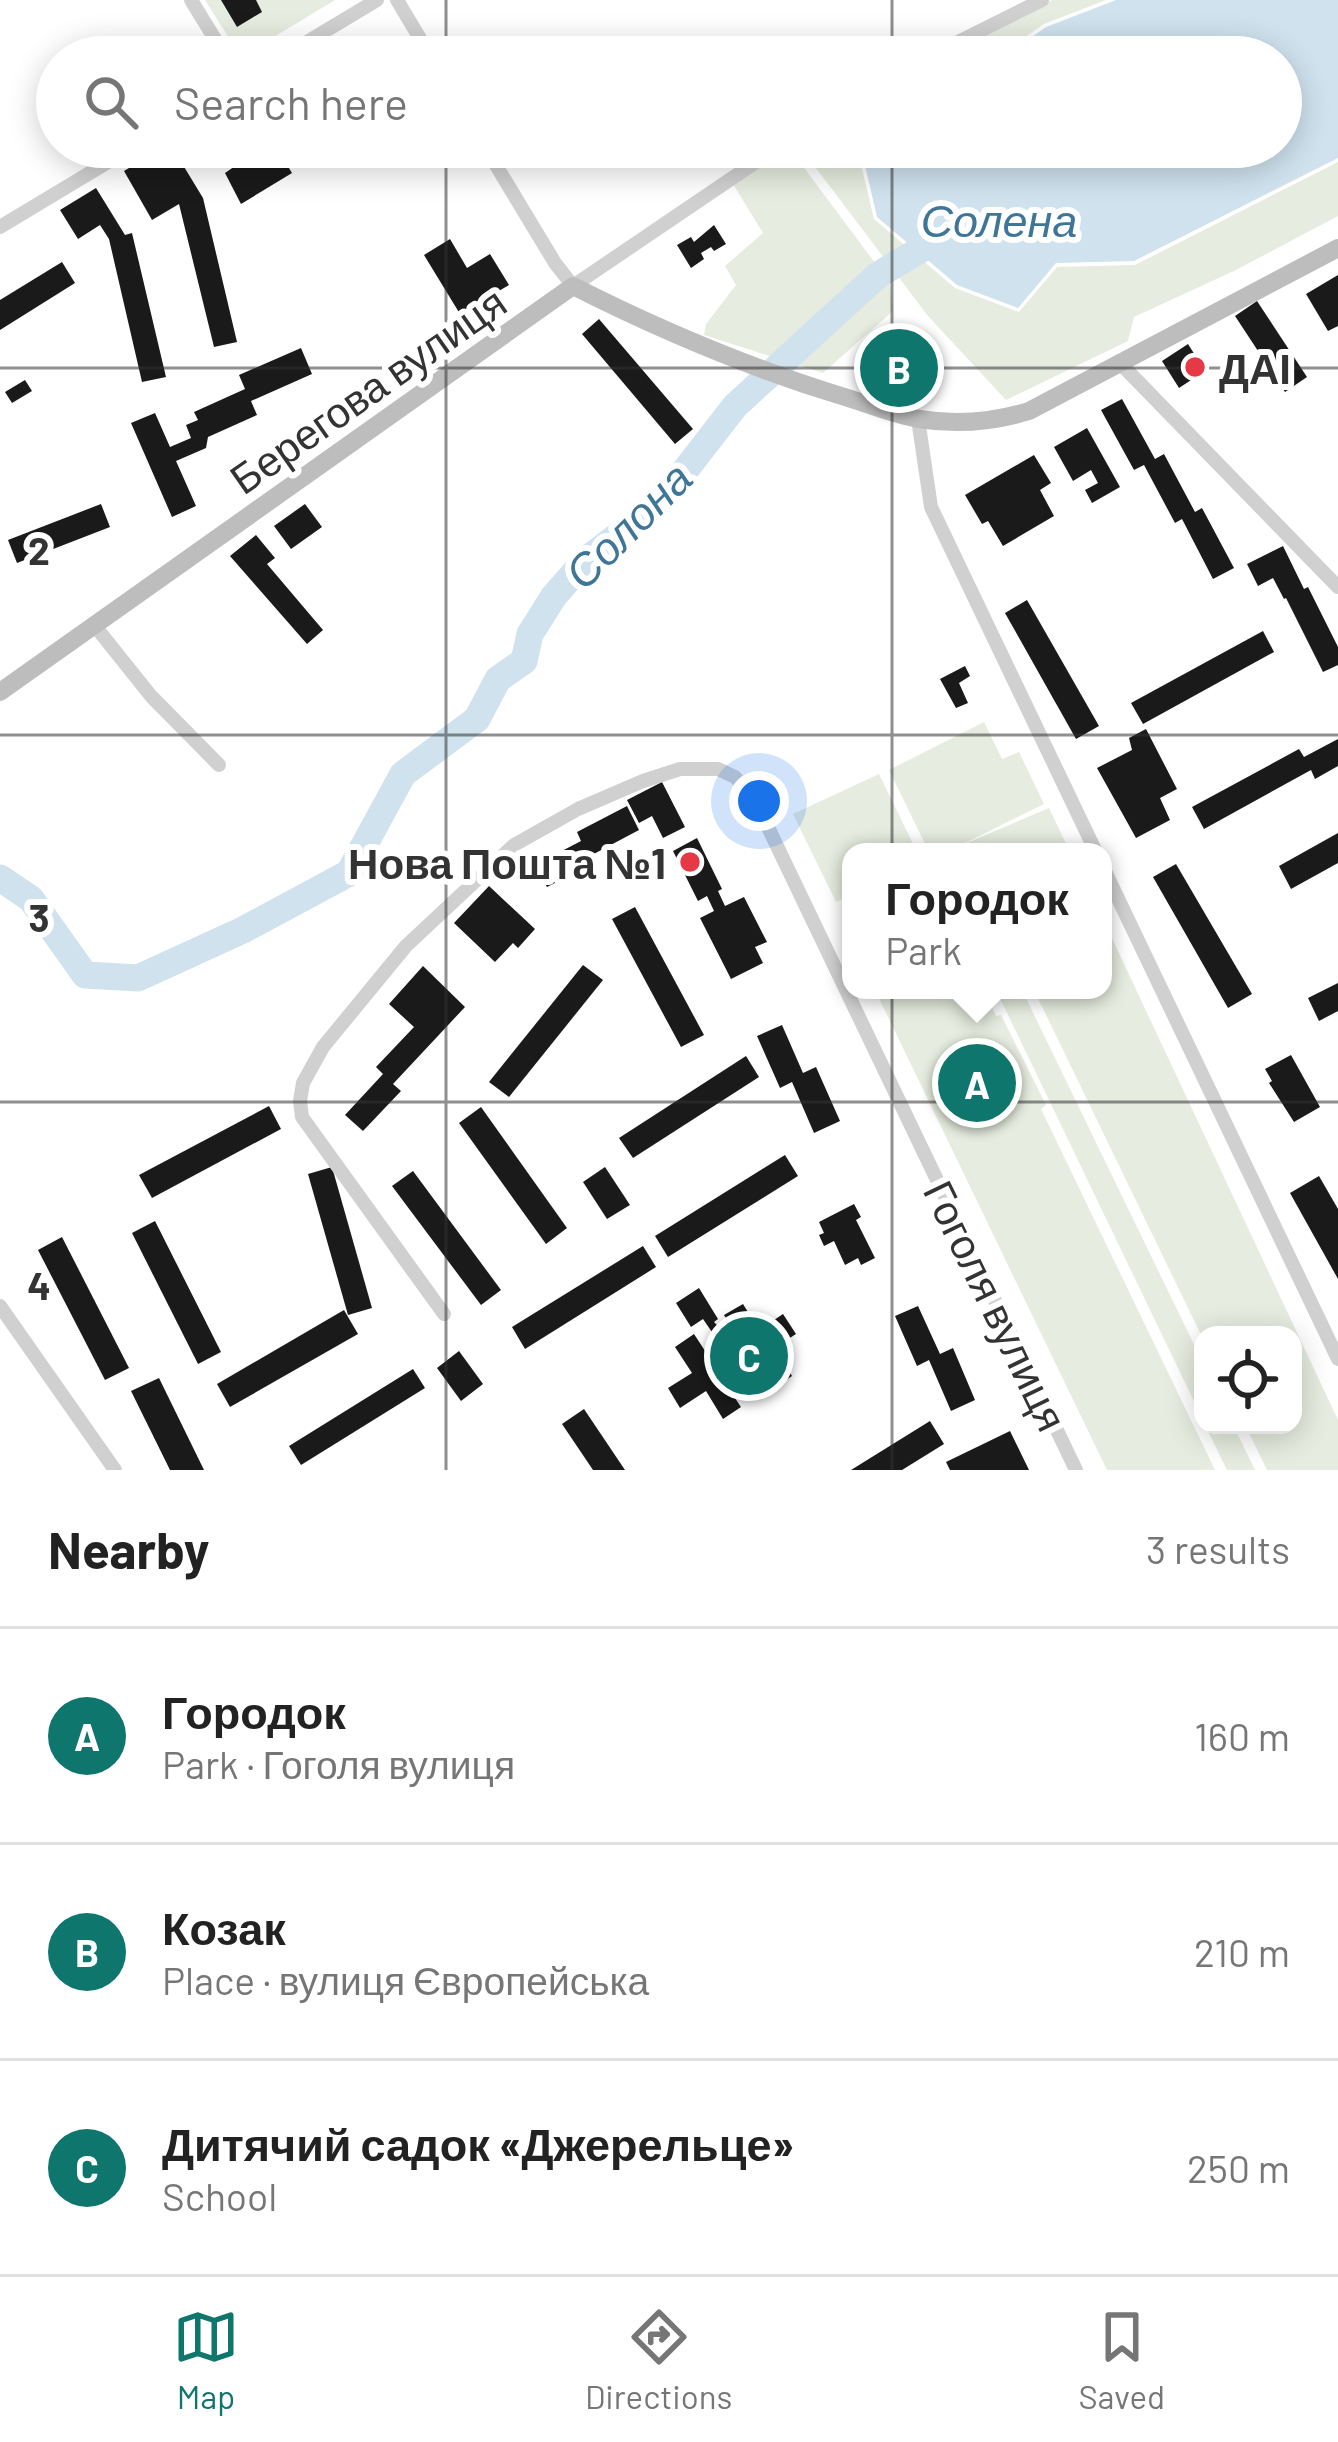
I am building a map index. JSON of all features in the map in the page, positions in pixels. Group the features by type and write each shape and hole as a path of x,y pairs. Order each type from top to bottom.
{"main road":[{"path":"573,286 646,323 818,389 918,419 975,423 1029,411 1338,248"},
{"name":"Берегова вулиця","path":"0,692 573,286"}],"street":[{"path":"191,0 213,36"},
{"path":"317,36 377,0"},
{"path":"397,0 418,36"},
{"path":"970,36 1042,0"},
{"path":"0,226 98,168"},
{"path":"498,168 573,286"},
{"name":"Берегова вулиця","path":"573,286 747,168"},
{"path":"1120,363 1338,587"},
{"path":"918,419 931,507 1092,843"},
{"path":"94,626 151,696 219,765"},
{"name":"Гоголя вулиця","path":"444,1314 302,1117 302,1083 322,1047 406,946 514,845 578,809 643,781 680,769 718,769 736,777 753,796 842,982"},
{"path":"1112,886 1338,1359"},
{"name":"Гоголя вулиця","path":"850,999 1076,1470"},
{"path":"0,1306 115,1470"}],"shaded area":[{"path":"205,0 335,0 276,36 228,36"},
{"path":"1052,0 1106,0 1044,24 1027,36 983,36"},
{"path":"1338,162 1338,216 1134,317 1128,341 1006,400 928,316 816,168 862,168 874,219 955,288 1019,312 1057,267 1135,265"},
{"path":"759,168 804,168 890,283 893,311 823,373 704,335 706,324 736,285 725,266 763,233 733,184"},
{"path":"984,722 1002,759 1019,752 1044,804 965,843 925,843 889,770"},
{"path":"879,774 913,843 842,843 842,899 836,902 793,814"},
{"path":"1049,808 1066,843 967,843"},
{"path":"1112,938 1294,1326 1197,1326 1038,999 1112,999"},
{"path":"879,999 988,999 996,1016 1001,1015 1046,1105 1041,1109 1215,1470 1107,1470"},
{"path":"1000,999 1026,999 1194,1344 1194,1401"},
{"path":"1302,1343 1338,1420 1338,1470 1267,1470 1249,1434 1302,1434"},
{"path":"1209,1434 1237,1434 1255,1470 1227,1470"}],"water":[{"name":"Солена","path":"1116,0 1338,0 1338,158 1134,261 1056,263 1018,308 957,285 877,217 866,168 1302,168 1302,36 1033,36"}],"building":[{"path":"221,0 256,0 262,12 237,27"},
{"path":"185,168 203,198 237,342 214,347 179,204 152,220 124,171"},
{"path":"232,168 289,168 292,173 241,204 225,173"},
{"path":"96,188 125,235 132,233 166,377 142,382 109,239 100,225 78,239 60,210"},
{"path":"714,225 726,244 701,253 704,259 691,268 677,245 691,237 694,242"},
{"path":"450,239 467,268 490,254 509,285 460,314 424,255"},
{"path":"62,262 75,283 0,330 0,300"},
{"path":"1338,275 1338,326 1328,331 1306,294"},
{"path":"1257,301 1307,377 1285,392 1235,316"},
{"path":"599,319 693,429 675,444 582,334"},
{"path":"1188,344 1205,371 1179,388 1162,361"},
{"path":"301,348 312,374 251,401 257,415 208,437 206,448 176,461 196,506 172,517 131,423 155,413 170,447 191,438 186,425 198,420 194,412 245,389 239,375"},
{"path":"25,380 32,391 12,403 5,392"},
{"path":"1122,399 1155,459 1164,454 1195,512 1202,508 1234,568 1213,579 1182,519 1175,523 1144,465 1134,470 1101,410"},
{"path":"1087,428 1120,487 1092,503 1085,490 1098,483 1091,470 1073,481 1054,447"},
{"path":"1034,455 1051,483 1040,490 1054,516 1003,546 988,521 982,524 965,495"},
{"path":"101,504 110,527 17,563 8,540"},
{"path":"305,504 322,527 291,549 274,526"},
{"path":"256,535 275,558 267,564 323,630 307,644 230,556"},
{"path":"1283,546 1338,647 1338,665 1323,672 1273,578 1258,586 1247,564"},
{"path":"1027,600 1099,726 1076,739 1005,613"},
{"path":"1263,631 1274,652 1143,724 1131,703"},
{"path":"965,666 970,676 959,683 968,703 956,708 940,679"},
{"path":"1146,729 1177,789 1160,798 1170,820 1136,838 1097,768 1132,750 1129,738"},
{"path":"1338,739 1338,766 1315,779 1311,770 1204,829 1192,807 1299,749 1304,757"},
{"path":"662,782 685,827 663,838 652,816 639,823 627,800"},
{"path":"627,806 639,830 590,856 594,863 547,887 535,865 581,841 577,832"},
{"path":"1338,833 1338,863 1291,889 1279,866"},
{"path":"697,838 722,889 718,891 725,906 744,897 767,942 755,947 763,963 731,979 700,918 714,911 707,896 698,901 673,851"},
{"path":"1176,864 1252,994 1228,1008 1153,877"},
{"path":"489,886 535,929 518,948 513,943 495,962 454,923"},
{"path":"635,907 704,1035 681,1047 612,919"},
{"path":"583,965 603,980 509,1097 489,1082"},
{"path":"423,966 465,1007 393,1084 401,1091 363,1131 345,1115 383,1074 376,1067 414,1027 389,1004"},
{"path":"1338,983 1338,1011 1319,1021 1308,998"},
{"path":"782,1025 803,1073 816,1067 840,1121 814,1133 792,1082 780,1088 757,1036"},
{"path":"1291,1055 1320,1107 1294,1122 1265,1069"},
{"path":"746,1056 759,1077 633,1158 619,1138"},
{"path":"269,1106 281,1129 152,1198 139,1175"},
{"path":"481,1107 567,1228 546,1244 459,1123"},
{"path":"785,1155 798,1176 668,1257 655,1236"},
{"path":"332,1167 372,1308 348,1315 308,1174"},
{"path":"605,1167 630,1205 607,1219 583,1182"},
{"path":"413,1171 501,1290 481,1305 392,1186"},
{"path":"1319,1176 1338,1209 1338,1279 1290,1193"},
{"path":"854,1204 861,1217 856,1220 875,1258 861,1265 858,1258 845,1265 834,1241 824,1246 819,1222"},
{"path":"155,1221 221,1352 198,1364 132,1233"},
{"path":"62,1237 129,1368 105,1380 38,1250"},
{"path":"643,1246 656,1267 525,1349 512,1327"},
{"path":"699,1288 731,1347 741,1341 724,1315 743,1304 759,1330 783,1314 796,1334 774,1348 792,1376 774,1388 755,1359 735,1380 732,1374 723,1380 741,1407 723,1419 706,1391 680,1408 668,1388 692,1373 675,1347 694,1334 711,1360 725,1352 710,1338 714,1335 703,1319 691,1327 676,1303"},
{"path":"918,1306 940,1354 953,1348 975,1400 951,1411 929,1360 917,1366 895,1316"},
{"path":"344,1310 358,1334 230,1407 217,1384"},
{"path":"459,1351 483,1384 461,1401 437,1368"},
{"path":"413,1369 425,1388 301,1465 289,1446"},
{"path":"159,1378 204,1470 170,1470 131,1391"},
{"path":"584,1409 625,1470 593,1470 562,1424"},
{"path":"930,1421 944,1444 902,1470 851,1470"},
{"path":"1010,1431 1029,1470 950,1470 946,1462"}],"waterway":[{"name":"Солона","path":"0,878 31,899 85,975 138,978 243,930 349,873 403,774 477,719 498,679 524,661 530,634 554,596 585,561 659,504 735,406 878,275 950,232"}],"place":[{"name":"ДАІ","path":"1195,367"},
{"name":"Козак","path":"899,368"},
{"name":"Нова Пошта №1","path":"690,862"},
{"name":"Городок","path":"977,1083"},
{"name":"Дитячий садок «Джерельце»","path":"749,1356"}]}
